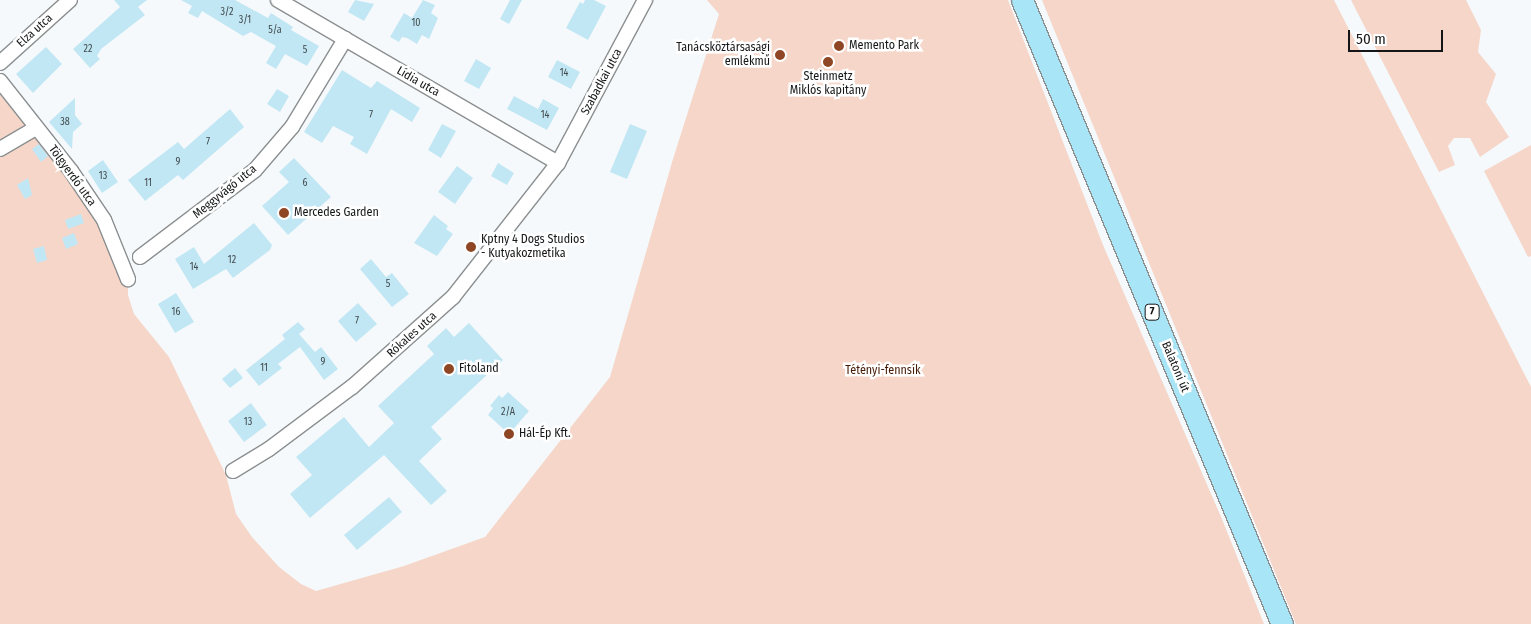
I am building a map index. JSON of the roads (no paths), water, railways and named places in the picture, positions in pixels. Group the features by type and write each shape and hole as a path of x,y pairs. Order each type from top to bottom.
{"main road":[{"name":"Balatoni út","path":"1022,0 1282,624"}],"street":[{"name":"Elza utca","path":"0,63 70,0"},
{"name":"Lídia utca","path":"278,0 558,163"},
{"name":"Szabadkai utca","path":"558,163 645,0"},
{"name":"Meggyvágó utca","path":"140,257 255,170 292,127 345,39"},
{"name":"Tölgyerdő utca","path":"0,82 104,220 128,279"},
{"path":"0,149 36,128"},
{"name":"Rókales utca","path":"233,471 270,449 352,387 453,297 558,163"}],"place":[{"name":"Memento Park","path":"839,46"},
{"name":"Tanácsköztársasági emlékmű","path":"780,55"},
{"name":"Steinmetz Miklós kapitány","path":"828,62"},
{"name":"Mercedes Garden","path":"284,213"},
{"name":"Kptny 4 Dogs Studios - Kutyakozmetika","path":"471,247"},
{"name":"Fitoland","path":"449,369"},
{"name":"Hál-Ép Kft.","path":"509,434"}],"park label":[{"name":"Tétényi-fennsík","path":"883,371"}]}
